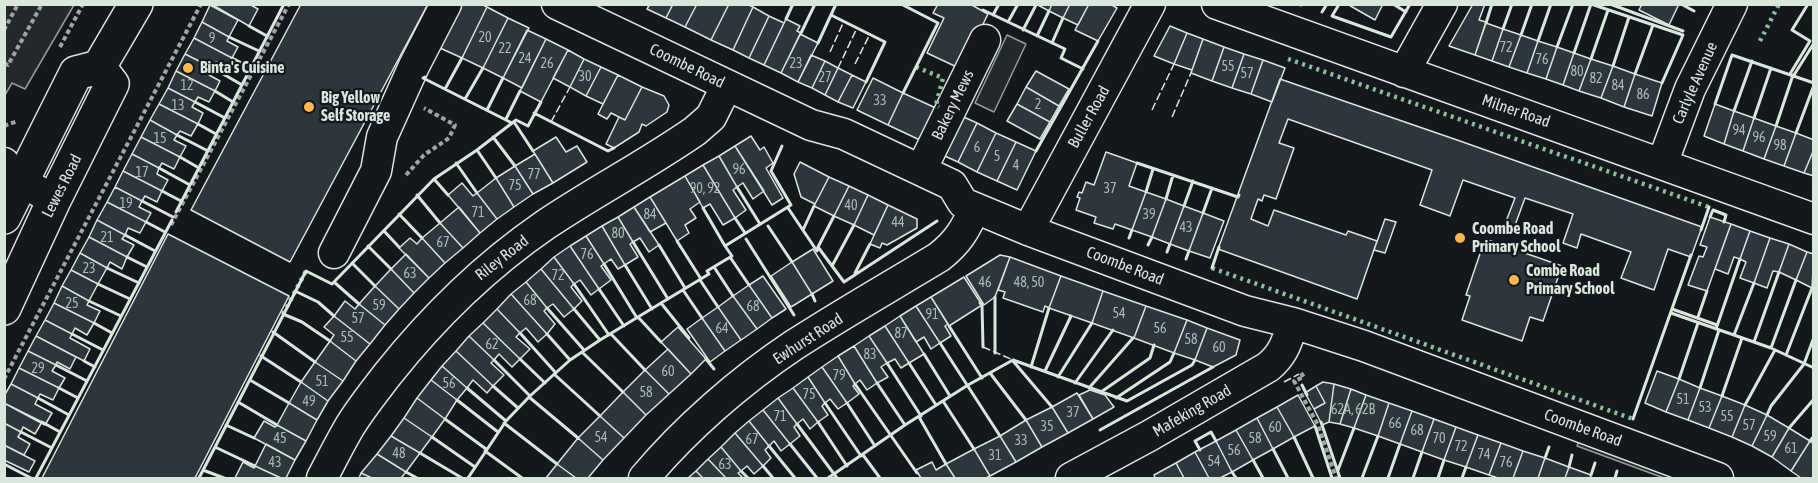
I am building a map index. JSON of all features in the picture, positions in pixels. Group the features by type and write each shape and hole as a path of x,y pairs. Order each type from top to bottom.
{"main road":[{"path":"4,217 9,174 76,73 99,67 136,4"},
{"name":"Lewes Road","path":"4,308 54,200 112,84 99,67"}],"street":[{"path":"334,253 376,171 382,137 414,66 446,4"},
{"name":"Buller Road","path":"1028,230 1150,4"},
{"name":"Milner Road","path":"1217,4 1814,219"},
{"path":"1404,72 1442,4"},
{"name":"Carlyle Avenue","path":"1662,164 1690,89 1732,4"},
{"name":"Coombe Road","path":"567,7 812,125 844,134 921,170 952,185 963,203 1028,230 1245,311 1293,323 1425,368 1718,478"},
{"name":"Bakery Mews","path":"921,170 984,40"},
{"name":"Riley Road","path":"322,478 363,406 400,359 455,298 495,262 545,225 695,131 711,117 727,85"},
{"path":"9,174 54,200"},
{"name":"Ewhurst Road","path":"644,478 696,423 777,358 952,247 961,236 975,208"},
{"name":"Mafeking Road","path":"1071,478 1268,367 1283,352 1293,323"}],"path":[{"path":"4,30 18,4"},
{"path":"4,63 8,65 42,4"},
{"path":"4,379 201,4"},
{"path":"171,225 289,4"},
{"path":"1296,385 1318,425 1336,478"}],"shaded area":[{"path":"5,4 74,5 25,89 12,83 5,95"},
{"path":"1007,35 1026,44 994,112 975,103"},
{"path":"1580,439 1687,478 1664,478 1577,446"}],"building":[{"path":"211,4 249,4 258,9 249,26"},
{"name":"Big Yellow Self Storage","path":"301,4 428,4 290,262 191,210"},
{"path":"462,4 481,4 487,7 462,58 440,48"},
{"path":"650,4 673,4 666,18 647,9"},
{"path":"673,4 697,4 685,27 666,18"},
{"path":"697,4 729,4 711,40 685,27"},
{"path":"729,4 747,4 753,7 733,50 711,40"},
{"path":"938,4 970,4 988,14 961,69 927,53 944,18 933,13"},
{"path":"1036,4 1052,4 1049,11"},
{"path":"1052,4 1070,4 1063,18 1049,11"},
{"path":"1070,4 1089,4 1078,25 1063,18"},
{"path":"1089,4 1110,4 1117,8 1098,41 1075,30"},
{"path":"1347,4 1383,4 1375,20"},
{"path":"1473,4 1485,4 1479,20 1486,22 1475,55 1449,46"},
{"path":"1642,4 1679,4 1669,25 1639,10"},
{"path":"210,5 238,20 229,37 202,22"},
{"path":"487,7 508,18 483,68 462,58"},
{"path":"753,7 769,16 749,58 733,50"},
{"path":"769,16 784,23 764,65 749,58"},
{"path":"508,18 529,28 503,78 483,68"},
{"path":"786,19 800,26 797,31 801,33 781,73 764,65"},
{"path":"202,22 229,37 227,41 238,47 232,58 194,38"},
{"path":"1486,23 1503,29 1492,61 1475,55"},
{"path":"1170,26 1187,33 1174,64 1154,56"},
{"path":"1503,29 1521,35 1509,67 1492,61"},
{"path":"527,30 546,39 522,88 503,78"},
{"path":"1187,33 1203,39 1192,70 1174,64"},
{"path":"800,34 818,43 798,82 781,73"},
{"path":"1521,35 1538,41 1527,73 1509,67"},
{"path":"194,38 232,58 227,68 216,62 213,68 185,54"},
{"path":"546,39 568,50 541,102 520,91"},
{"path":"1203,39 1224,47 1212,81 1191,73"},
{"path":"1538,41 1557,47 1546,79 1527,73"},
{"path":"1224,47 1244,54 1232,88 1212,81"},
{"path":"1557,47 1574,53 1563,85 1546,79"},
{"path":"568,50 584,59 570,87 553,78"},
{"path":"1574,53 1591,59 1579,91 1563,85"},
{"path":"185,54 213,68 209,75 220,81 215,91 176,71"},
{"path":"1244,54 1263,60 1251,94 1232,88"},
{"path":"811,55 825,61 812,88 798,82"},
{"path":"584,59 601,67 586,96 570,87"},
{"path":"1591,59 1613,66 1601,98 1579,91"},
{"path":"1263,60 1285,68 1272,102 1251,94"},
{"path":"825,61 838,68 825,95 812,88"},
{"path":"1613,66 1635,74 1624,107 1601,98"},
{"path":"601,67 618,75 603,104 586,96"},
{"path":"838,68 852,75 838,102 825,95"},
{"path":"176,71 215,91 209,102 198,97 195,102 168,88"},
{"path":"1036,71 1069,89 1059,106 1026,87"},
{"path":"1635,74 1662,83 1652,116 1624,107"},
{"path":"618,75 642,87 625,120 611,113 607,119 598,114"},
{"path":"852,75 866,82 853,108 838,102"},
{"path":"873,78 903,93 888,125 857,110"},
{"name":"Coombe Road Primary School","path":"1280,79 1702,227 1691,257 1668,249 1654,290 1621,278 1631,252 1581,234 1577,248 1563,243 1573,214 1525,198 1514,228 1505,224 1515,198 1463,180 1450,216 1420,205 1432,170 1288,119 1279,143 1294,148 1276,199 1264,195 1262,201 1258,199 1251,219 1268,226 1274,210 1346,235 1348,231 1377,241 1357,299 1218,249"},
{"path":"642,87 664,96 669,105 667,112 646,126 642,124 639,132 614,148 606,144 619,117 625,120"},
{"path":"1026,87 1059,106 1050,122 1017,104"},
{"path":"168,88 195,102 192,107 203,113 198,124 159,104"},
{"path":"903,93 938,109 922,141 888,125"},
{"path":"159,104 198,124 191,136 180,131 177,135 150,120"},
{"path":"1017,104 1050,122 1040,139 1007,121"},
{"path":"1715,104 1734,111 1724,144 1704,136"},
{"path":"1734,111 1754,118 1743,151 1724,144"},
{"path":"957,114 977,123 958,162 938,153"},
{"path":"1754,118 1776,126 1764,159 1743,151"},
{"path":"150,120 177,135 174,140 186,146 180,157 141,137"},
{"path":"977,123 996,133 977,172 958,162"},
{"path":"1776,126 1796,133 1784,166 1764,159"},
{"path":"996,133 1016,142 997,181 977,172"},
{"path":"1796,133 1814,140 1814,149 1804,173 1784,166"},
{"path":"751,136 760,150 764,147 773,163 766,168 783,198 772,205 735,146"},
{"path":"141,137 180,157 174,169 162,163 159,168 132,154"},
{"path":"556,137 566,152 577,146 587,162 553,183 533,151"},
{"path":"1016,142 1036,151 1017,190 997,181"},
{"path":"735,146 764,191 753,199 743,183 737,187 719,156"},
{"path":"1814,149 1814,176 1804,173"},
{"path":"1106,152 1137,163 1129,186 1146,192 1132,230 1115,224 1113,229 1094,223 1096,217 1076,210 1080,198 1077,197 1079,192 1082,193 1086,182 1094,185"},
{"path":"132,154 159,168 157,174 168,180 162,191 123,171"},
{"path":"535,154 553,183 533,194 515,166"},
{"path":"719,156 737,187 733,190 746,210 735,218 703,165"},
{"path":"800,162 829,177 815,204 801,197 794,174"},
{"path":"703,165 735,218 723,225 710,204 703,208 685,176"},
{"path":"515,166 533,194 514,207 496,178"},
{"path":"123,171 162,191 157,202 145,196 142,201 115,187"},
{"path":"685,176 700,202 690,209 696,218 685,225 689,233 677,241 650,197"},
{"path":"829,177 849,186 834,216 814,206"},
{"path":"496,178 514,207 497,219 477,193"},
{"path":"462,183 473,196 477,193 497,219 480,233 448,195"},
{"path":"849,186 868,195 854,225 834,216"},
{"path":"115,187 142,201 139,207 151,213 146,222 107,202"},
{"path":"1146,192 1166,199 1152,237 1132,230"},
{"path":"868,195 888,205 874,235 854,225"},
{"path":"650,197 666,223 650,232 634,207"},
{"path":"1166,199 1184,206 1170,244 1152,237"},
{"path":"107,202 146,222 140,233 128,228 125,235 97,220"},
{"path":"888,205 917,219 917,228 887,245 882,243 880,248 870,244"},
{"path":"1184,206 1203,213 1189,251 1170,244"},
{"path":"459,207 480,233 463,248 440,223"},
{"path":"634,207 659,245 649,252 640,238 633,242 618,217"},
{"path":"1203,213 1224,221 1210,258 1189,251"},
{"path":"618,217 633,242 630,244 638,257 625,265 602,226"},
{"path":"1710,217 1731,224 1707,291 1688,285 1699,256 1703,257 1707,247 1700,245"},
{"path":"1385,219 1396,222 1385,253 1374,250"},
{"path":"97,220 125,235 122,239 134,245 127,257 89,237"},
{"path":"440,223 463,248 445,263 422,238"},
{"path":"1731,224 1750,231 1740,259 1734,257 1728,274 1715,269"},
{"path":"602,226 625,265 618,269 611,259 604,264 586,236"},
{"path":"1750,231 1770,238 1754,283 1740,278 1746,262 1740,259"},
{"path":"168,234 289,296 195,478 42,478"},
{"path":"586,236 604,264 601,266 611,280 599,289 570,246"},
{"path":"89,237 127,257 122,269 110,262 107,268 80,253"},
{"path":"410,238 417,244 422,238 445,263 429,278 399,248"},
{"path":"1770,238 1789,244 1779,272 1773,271 1767,288 1754,283"},
{"name":"Combe Road Primary School","path":"1485,239 1562,266 1543,321 1530,317 1522,341 1462,320 1470,296 1466,295"},
{"path":"1789,244 1807,252 1796,280 1779,272"},
{"path":"570,246 599,289 591,295 580,280 574,284 554,257"},
{"path":"813,249 833,281 812,294 792,262"},
{"path":"1807,252 1814,254 1812,288 1796,280"},
{"path":"80,253 107,268 98,284 71,270"},
{"path":"406,254 429,278 414,293 391,269"},
{"path":"1000,255 1010,257 995,297 984,305 966,276"},
{"path":"554,257 574,284 571,287 582,301 574,309 541,269"},
{"path":"1010,257 1061,276 1049,308 1045,306 1043,312 1003,298 1005,292 998,290"},
{"path":"792,262 812,294 791,307 771,276"},
{"path":"391,269 414,293 399,309 375,286"},
{"path":"541,269 574,309 564,317 553,304 547,308 526,282"},
{"path":"71,270 98,284 89,301 62,286"},
{"path":"763,276 786,309 772,318 749,285"},
{"path":"1061,276 1103,291 1092,323 1049,308"},
{"path":"964,277 982,305 949,326 931,297"},
{"path":"526,282 547,308 544,311 555,324 547,334 511,294"},
{"path":"749,285 772,318 757,329 733,296"},
{"path":"62,286 89,301 87,305 100,311 94,323 54,303"},
{"path":"375,286 399,309 385,325 359,304"},
{"path":"1103,291 1146,306 1134,338 1092,323"},
{"path":"511,294 547,334 538,342 526,328 520,333 497,309"},
{"path":"733,296 757,329 741,340 718,307"},
{"path":"931,297 948,324 945,326 951,336 940,343 916,306"},
{"path":"345,301 355,309 359,304 385,325 370,344 334,316"},
{"path":"54,303 94,323 87,335 75,328 72,334 45,320"},
{"path":"916,306 940,343 931,349 924,337 916,342 900,316"},
{"path":"1146,306 1187,320 1174,353 1134,338"},
{"path":"718,307 741,340 725,351 702,318"},
{"path":"497,309 520,333 516,337 530,349 520,359 483,323"},
{"path":"334,316 370,344 356,361 330,341 334,335 324,327"},
{"path":"900,316 924,354 909,363 885,326"},
{"path":"702,318 725,351 710,362 687,329"},
{"path":"45,320 72,334 70,338 90,349 84,361 36,336"},
{"path":"1187,320 1207,328 1195,360 1174,353"},
{"path":"483,323 520,359 512,367 499,354 494,360 469,336"},
{"path":"885,326 909,363 901,368 895,359 887,363 869,336"},
{"path":"678,327 706,359 691,374 661,342"},
{"path":"1207,328 1240,340 1236,355 1213,367 1195,360"},
{"path":"36,336 76,357 70,369 57,362 56,365 28,351"},
{"path":"469,336 494,360 491,363 504,375 493,386 456,351"},
{"path":"869,336 887,363 881,367 888,377 877,383 854,346"},
{"path":"330,341 356,361 343,381 315,362"},
{"path":"854,346 877,383 867,390 860,380 855,384 838,356"},
{"path":"668,349 691,374 669,394 645,370"},
{"path":"28,351 56,365 52,371 65,378 59,388 19,368"},
{"path":"456,351 493,386 487,393 473,380 467,388 442,366"},
{"path":"838,356 859,394 847,403 822,367"},
{"path":"315,362 343,381 328,401 301,382"},
{"path":"442,366 467,388 457,400 431,380"},
{"path":"822,367 847,403 838,409 830,399 825,403 808,377"},
{"path":"19,368 59,388 53,400 40,394 38,398 11,384"},
{"path":"645,370 669,394 646,415 623,392"},
{"path":"1657,371 1679,379 1666,412 1645,403"},
{"path":"808,377 825,403 822,406 828,415 818,422 793,388"},
{"path":"1679,379 1700,388 1688,420 1666,412"},
{"path":"431,380 457,400 445,419 417,398"},
{"path":"301,382 328,401 317,420 289,403"},
{"path":"1323,382 1334,384 1329,422 1322,425 1314,409 1325,403 1316,386"},
{"path":"11,384 38,398 35,404 52,413 45,425 4,403 4,396"},
{"path":"1334,384 1351,389 1340,424 1329,422"},
{"path":"1316,386 1325,403 1314,409 1305,393"},
{"path":"793,388 818,422 810,429 803,419 797,424 778,398"},
{"path":"1700,388 1722,396 1709,428 1688,420"},
{"path":"1351,389 1366,395 1354,428 1340,424"},
{"path":"1090,390 1105,395 1114,407 1093,419 1079,395"},
{"path":"623,392 646,415 624,438 600,416"},
{"path":"1077,393 1093,419 1068,433 1052,407"},
{"path":"1298,395 1315,426 1294,437 1277,407"},
{"path":"1366,395 1389,403 1378,436 1354,428"},
{"path":"1722,396 1745,405 1732,437 1709,428"},
{"path":"417,398 445,419 432,437 404,418"},
{"path":"778,398 797,424 794,427 800,436 790,444 763,410"},
{"path":"4,403 42,422 35,434 23,427 21,432 4,423"},
{"path":"289,403 317,420 306,441 277,425"},
{"path":"1389,403 1412,411 1400,444 1378,436"},
{"path":"1745,405 1767,415 1752,446 1732,437"},
{"path":"1052,407 1068,433 1042,447 1026,420"},
{"path":"1277,407 1294,437 1273,449 1257,418"},
{"path":"763,410 790,444 781,451 774,441 769,446 749,421"},
{"path":"1412,411 1434,419 1422,452 1400,444"},
{"path":"1767,415 1789,428 1772,457 1752,446"},
{"path":"600,416 624,438 603,460 578,438"},
{"path":"404,418 432,437 420,453 391,436"},
{"path":"1257,418 1273,449 1253,460 1236,430"},
{"path":"1434,419 1456,427 1444,460 1422,452"},
{"path":"1026,420 1042,447 1016,462 1000,436"},
{"path":"264,421 275,427 277,425 306,441 295,460 254,438"},
{"path":"749,421 769,446 765,450 771,458 763,466 735,433"},
{"path":"4,423 21,432 18,437 30,444 24,455 4,445"},
{"path":"1456,427 1478,435 1466,467 1444,460"},
{"path":"1789,428 1810,441 1791,471 1772,457"},
{"path":"1236,430 1253,460 1232,472 1216,441"},
{"path":"735,433 763,466 754,474 747,466 741,471 721,447"},
{"path":"1478,435 1501,443 1489,475 1466,467"},
{"path":"391,436 420,453 406,472 377,454"},
{"path":"1000,436 1016,462 990,476 974,449"},
{"path":"578,438 603,460 588,478 576,478 557,464"},
{"path":"1216,441 1232,472 1220,478 1209,478 1195,452"},
{"path":"1810,441 1814,444 1814,478 1801,478 1791,471"},
{"path":"1501,443 1523,451 1513,478 1498,478 1489,475"},
{"path":"266,444 295,460 286,478 281,478 255,466"},
{"path":"4,445 35,461 29,472 6,461 4,463"},
{"path":"721,447 741,471 738,473 743,478 726,478 708,459"},
{"path":"974,449 990,476 955,478 946,464"},
{"path":"1523,451 1545,458 1538,478 1513,478"},
{"path":"1195,452 1209,478 1184,478 1176,463"},
{"path":"377,454 406,472 401,478 372,478 361,473"},
{"path":"1545,458 1569,467 1565,478 1538,478"},
{"path":"708,459 726,478 703,478 696,471"},
{"path":"243,462 254,468 255,466 281,478 235,478"},
{"path":"932,462 936,470 946,464 955,478 921,478 916,470"},
{"path":"1176,463 1184,478 1155,478 1154,475"},
{"path":"557,464 576,478 546,478"},
{"path":"1569,467 1591,475 1590,478 1565,478"},
{"path":"696,471 703,478 688,478"},
{"path":"361,473 372,478 359,478"}],"hedge":[{"path":"1760,41 1778,6 1775,4"},
{"path":"1288,59 1709,207"},
{"path":"916,67 943,78 936,105 939,107"},
{"path":"1212,268 1633,419"},
{"path":"283,314 306,271"}],"fence":[{"path":"830,52 844,21"},
{"path":"838,68 857,28"},
{"path":"855,64 870,34"},
{"path":"1152,110 1174,64"},
{"path":"1172,117 1191,73"},
{"path":"551,122 570,87"},
{"path":"983,347 1013,360"},
{"path":"1284,382 1299,374"}],"wall":[{"path":"176,212 284,4"},
{"path":"786,19 793,4"},
{"path":"801,33 815,4"},
{"path":"818,43 836,4"},
{"path":"901,4 938,23 903,93"},
{"path":"993,15 999,4"},
{"path":"1008,22 1018,4"},
{"path":"1322,12 1327,4"},
{"path":"1393,4 1406,12"},
{"path":"1338,6 1332,16 1391,37 1410,4"},
{"path":"1486,23 1492,4"},
{"path":"1503,29 1512,4"},
{"path":"1521,35 1532,4"},
{"path":"1538,41 1551,4"},
{"path":"1557,47 1573,4"},
{"path":"1591,4 1683,35 1662,83"},
{"path":"1574,53 1591,4"},
{"path":"1610,4 1683,31"},
{"path":"1681,4 1694,11"},
{"path":"1790,74 1810,41 1792,30 1808,4"},
{"path":"1023,30 1036,5"},
{"path":"983,10 1065,49 1061,58 1083,69"},
{"path":"1591,59 1608,10"},
{"path":"1037,36 1049,11"},
{"path":"831,15 885,42 866,82"},
{"path":"1613,66 1629,17"},
{"path":"1052,43 1063,18"},
{"path":"1635,74 1653,25"},
{"path":"249,26 267,36"},
{"path":"229,37 259,51"},
{"path":"1036,151 1098,41"},
{"path":"1794,75 1814,43"},
{"path":"1715,104 1732,55 1814,83"},
{"path":"232,58 251,68"},
{"path":"445,89 462,58"},
{"path":"1734,111 1752,61"},
{"path":"213,68 242,85"},
{"path":"465,99 483,68"},
{"path":"1754,118 1771,68"},
{"path":"1776,126 1793,75"},
{"path":"425,77 423,78 512,123"},
{"path":"487,110 503,78"},
{"path":"1796,133 1814,85"},
{"path":"215,91 233,102"},
{"path":"506,119 520,91"},
{"path":"195,102 225,118"},
{"path":"199,478 306,271 332,284 434,179 516,120 528,126 541,102"},
{"path":"534,113 608,151 614,148"},
{"path":"514,122 533,151"},
{"path":"198,124 216,134"},
{"path":"177,135 208,151"},
{"path":"493,137 515,166"},
{"path":"468,478 506,421 570,360 709,274 707,271 732,256 725,246 791,205 771,171 782,146"},
{"path":"477,150 496,178"},
{"path":"180,157 199,168"},
{"path":"456,163 477,193"},
{"path":"1137,163 1238,197 1239,195"},
{"path":"159,168 190,185"},
{"path":"1146,192 1153,169"},
{"path":"1166,199 1173,175"},
{"path":"434,179 448,195"},
{"path":"1184,206 1193,181"},
{"path":"737,187 760,224"},
{"path":"1203,213 1212,188"},
{"path":"162,191 181,201"},
{"path":"417,195 440,223"},
{"path":"142,201 173,217"},
{"path":"803,230 814,206"},
{"path":"1701,230 1709,207"},
{"path":"703,208 725,246"},
{"path":"788,208 817,251 818,247 844,282 937,221"},
{"path":"1710,217 1713,210 1726,215 1724,222"},
{"path":"399,214 422,238"},
{"path":"818,247 834,216"},
{"path":"735,218 745,233"},
{"path":"36,478 172,220"},
{"path":"146,222 165,232"},
{"path":"832,266 854,225"},
{"path":"768,226 792,262"},
{"path":"1129,238 1132,230"},
{"path":"384,231 399,247"},
{"path":"125,235 155,251"},
{"path":"1148,245 1152,237"},
{"path":"746,239 794,315"},
{"path":"677,241 701,279"},
{"path":"633,242 668,299"},
{"path":"855,273 870,244"},
{"path":"1167,252 1170,244"},
{"path":"659,245 685,288"},
{"path":"368,246 391,269"},
{"path":"1212,268 1219,247"},
{"path":"1186,259 1189,251"},
{"path":"1633,419 1691,255"},
{"path":"127,257 147,267"},
{"path":"730,257 749,285"},
{"path":"1716,329 1740,259"},
{"path":"352,263 375,286"},
{"path":"604,264 637,318"},
{"path":"625,265 652,309"},
{"path":"714,267 733,296"},
{"path":"107,268 139,283"},
{"path":"1754,342 1779,272"},
{"path":"700,280 718,307"},
{"path":"1771,348 1796,280"},
{"path":"334,282 359,304"},
{"path":"1734,335 1754,283"},
{"path":"98,284 130,299"},
{"path":"574,284 609,335"},
{"path":"1786,355 1812,288"},
{"path":"599,289 624,326"},
{"path":"683,290 702,318"},
{"path":"295,291 318,302 334,316"},
{"path":"1698,317 1707,291"},
{"path":"812,294 815,301"},
{"path":"995,297 995,353"},
{"path":"89,301 121,316"},
{"path":"661,303 689,338"},
{"path":"980,303 982,305 983,347"},
{"path":"547,308 584,350"},
{"path":"1031,367 1049,308"},
{"path":"574,309 600,340"},
{"path":"1672,309 1717,325"},
{"path":"1671,313 1771,348 1814,368"},
{"path":"283,314 302,322 330,341"},
{"path":"1045,371 1071,316"},
{"path":"638,317 661,342"},
{"path":"94,323 112,333"},
{"path":"1058,377 1092,323"},
{"path":"1679,379 1698,323"},
{"path":"949,326 982,378"},
{"path":"1075,383 1113,330"},
{"path":"1700,388 1719,330"},
{"path":"273,332 315,362"},
{"path":"520,333 556,373"},
{"path":"72,334 103,350"},
{"path":"547,334 570,360"},
{"path":"611,334 645,370"},
{"path":"1767,415 1771,406 1804,364 1814,337"},
{"path":"1089,388 1133,338"},
{"path":"1722,396 1742,338"},
{"path":"940,343 1000,436"},
{"path":"1101,392 1150,358 1154,345"},
{"path":"1745,405 1775,350"},
{"path":"582,352 623,392"},
{"path":"1116,398 1170,362 1174,353"},
{"path":"924,354 950,396"},
{"path":"261,356 301,382"},
{"path":"520,359 545,383"},
{"path":"706,359 714,369"},
{"path":"494,360 530,396"},
{"path":"828,478 905,425 1013,360 1127,401 1192,365 1195,360"},
{"path":"84,361 95,367"},
{"path":"1013,361 1052,407"},
{"path":"887,363 921,416"},
{"path":"909,363 936,405"},
{"path":"56,365 87,381"},
{"path":"1100,430 1213,367"},
{"path":"992,372 990,373 1026,420"},
{"path":"554,374 600,416"},
{"path":"250,380 289,403"},
{"path":"877,383 905,425"},
{"path":"855,384 917,473"},
{"path":"1302,385 1307,395"},
{"path":"493,386 518,408"},
{"path":"59,388 78,398"},
{"path":"467,388 506,421"},
{"path":"529,397 578,438"},
{"path":"38,398 69,415"},
{"path":"1789,428 1814,399"},
{"path":"457,400 498,432"},
{"path":"943,401 974,449"},
{"path":"238,402 277,425"},
{"path":"825,403 861,456"},
{"path":"847,403 875,446"},
{"path":"919,417 946,464"},
{"path":"445,419 486,449"},
{"path":"42,422 60,432"},
{"path":"818,422 847,466"},
{"path":"1321,422 1340,478"},
{"path":"504,423 557,464"},
{"path":"797,424 837,478"},
{"path":"226,425 254,438"},
{"path":"1315,426 1332,478"},
{"path":"1338,470 1354,428"},
{"path":"21,432 52,448"},
{"path":"1200,450 1195,441 1211,432 1216,441"},
{"path":"1362,478 1378,436"},
{"path":"1810,441 1814,436"},
{"path":"432,437 475,467"},
{"path":"1294,437 1313,478"},
{"path":"790,444 817,478"},
{"path":"1388,478 1400,444"},
{"path":"769,446 795,478"},
{"path":"215,447 255,466"},
{"path":"1545,458 1549,447"},
{"path":"1273,449 1288,478"},
{"path":"485,451 522,478"},
{"path":"1413,478 1422,452"},
{"path":"420,453 462,478"},
{"path":"863,455 880,478"},
{"path":"1569,467 1572,455"},
{"path":"1253,460 1263,478"},
{"path":"1438,478 1444,460"},
{"path":"1591,475 1595,463"},
{"path":"4,464 31,478"},
{"path":"763,466 773,478"},
{"path":"1462,478 1466,467"},
{"path":"203,470 224,478"},
{"path":"741,471 748,478"},
{"path":"1615,478 1617,471"},
{"path":"406,472 417,478"},
{"path":"1232,472 1236,478"}],"place":[{"name":"Binta's Cuisine","path":"188,68"},
{"name":"Big Yellow Self Storage","path":"309,107"},
{"name":"Coombe Road Primary School","path":"1460,238"},
{"name":"Combe Road Primary School","path":"1514,280"}]}
